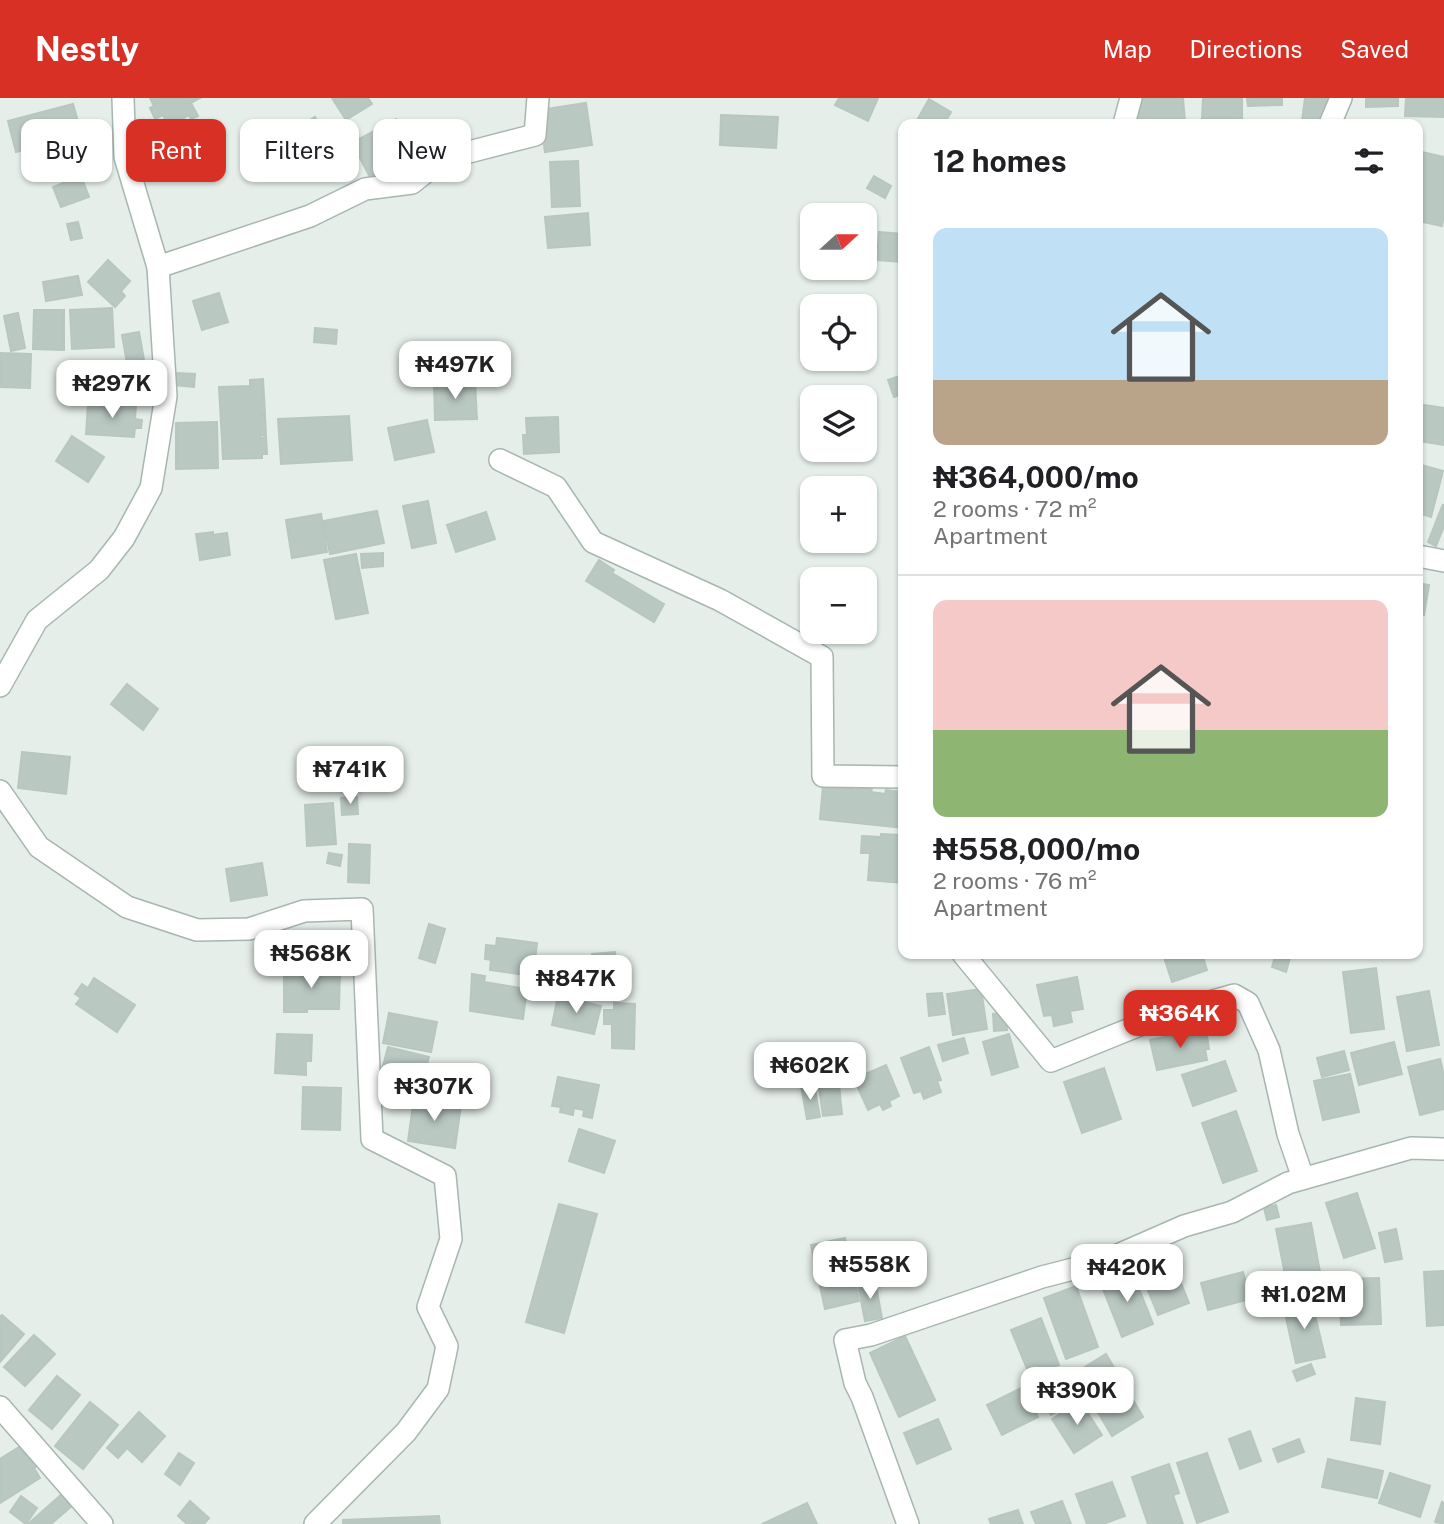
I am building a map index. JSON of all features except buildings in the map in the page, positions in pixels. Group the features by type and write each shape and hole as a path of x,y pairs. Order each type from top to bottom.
{"street":[{"path":"0,687 37,620 99,570 124,538 151,488 166,396 158,267 125,157 122,98"},
{"path":"158,267 310,216 365,189 411,183 442,159 535,135 538,98"},
{"path":"1125,119 1131,98"},
{"path":"1332,119 1341,98"},
{"path":"500,460 556,487 593,542 720,600 822,657 823,776 898,777"},
{"path":"1423,557 1444,561"},
{"path":"0,791 39,848 127,907 173,923 197,930 249,929 304,911 362,909 372,1139 445,1176 451,1239 428,1307 447,1346 438,1389 414,1421 315,1524"},
{"path":"967,959 1051,1062 1167,1014 1234,995 1248,1003 1269,1051 1288,1134 1303,1178"},
{"path":"908,1524 855,1383 845,1340 871,1335 1042,1277 1104,1261 1184,1226 1232,1212 1303,1178 1412,1148 1444,1149"},
{"path":"0,1407 102,1524"}]}
